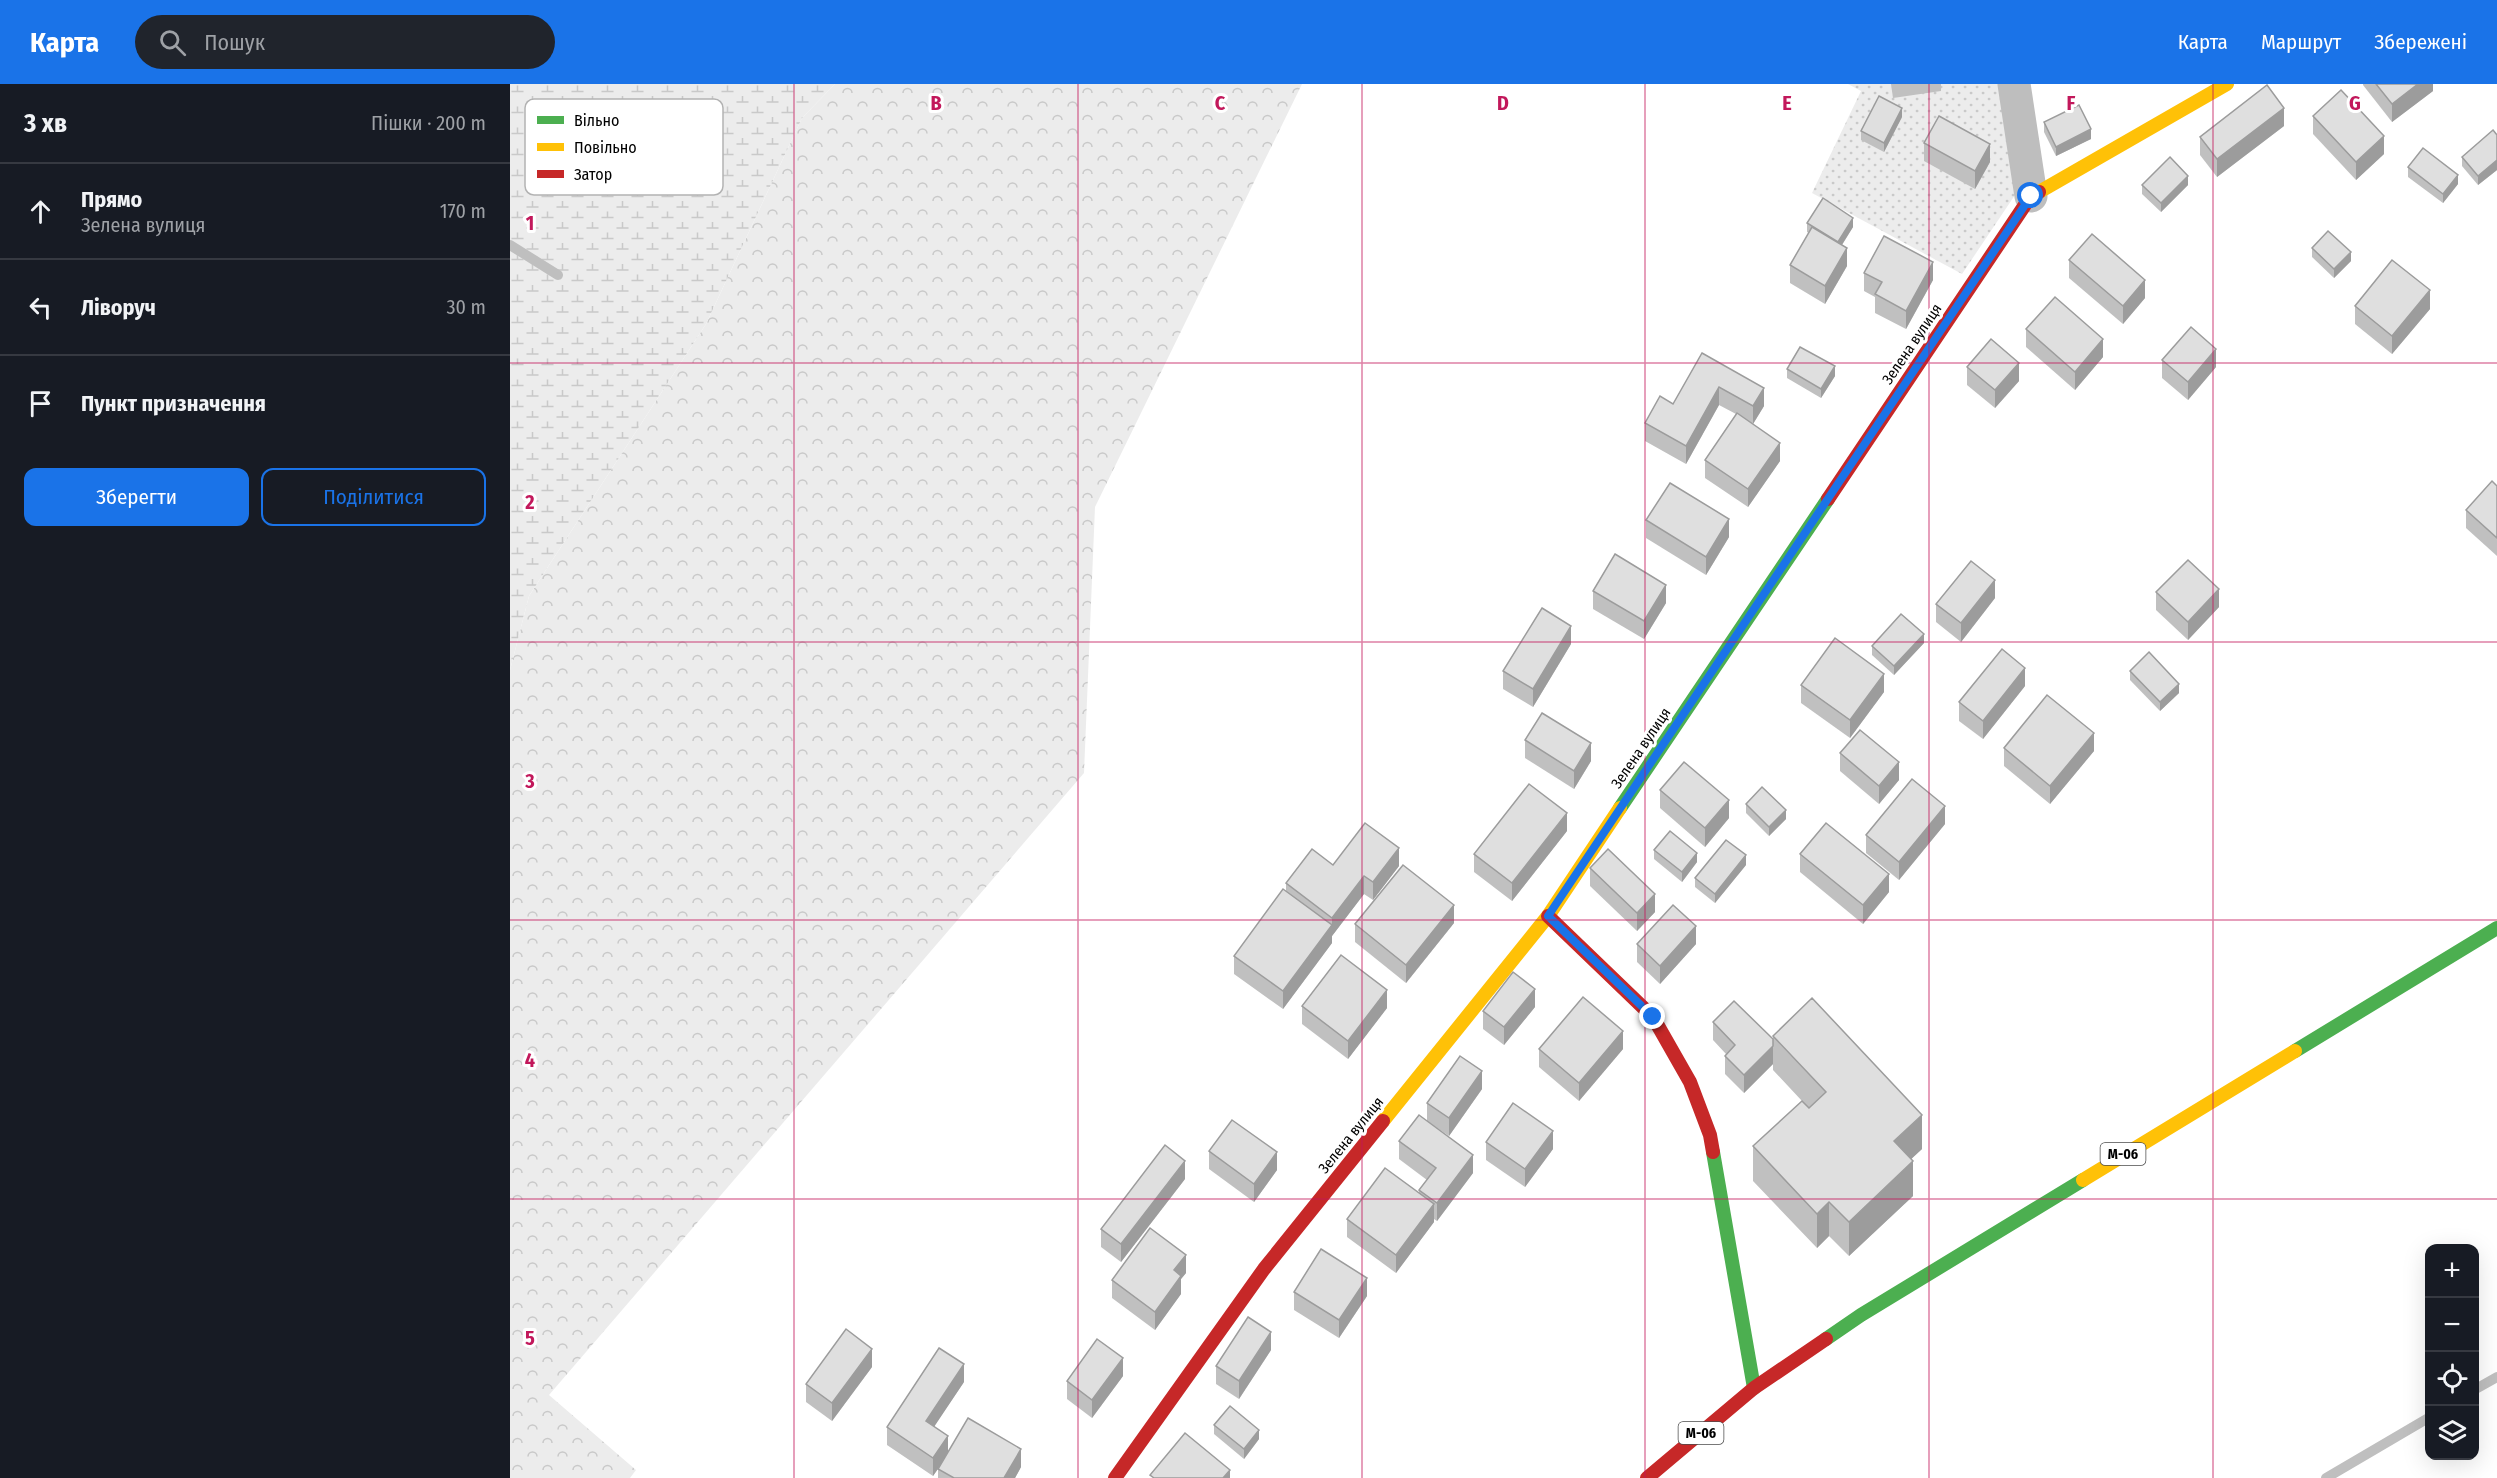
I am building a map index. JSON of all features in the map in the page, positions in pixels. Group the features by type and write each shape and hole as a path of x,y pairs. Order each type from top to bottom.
{"main road":[{"name":"Зелена вулиця","path":"1115,1478 1264,1269 1548,916 2031,196 2227,84"},
{"path":"1548,916 1653,1017 1690,1082 1710,1135 1754,1388"},
{"name":"М-06","path":"1647,1478 1754,1388 1872,1309 2497,928"}],"street":[{"path":"2014,84 2031,196"}],"green space":[{"path":"510,84 835,84 802,118 706,324 529,596 510,670"},
{"path":"835,84 1302,84 1095,507 1084,773 549,1395 636,1470 630,1478 510,1478 510,670 529,596 706,324 802,118"},
{"path":"1848,84 1999,84 2015,195 1962,274 1812,193 1861,91"}],"building":[{"path":"2376,84 2418,84 2392,104"},
{"path":"2267,85 2284,108 2217,159 2200,137"},
{"path":"2341,90 2384,136 2356,162 2313,116"},
{"path":"1879,96 1902,108 1884,143 1861,131"},
{"path":"2079,105 2091,129 2056,147 2044,122"},
{"path":"1939,116 1990,144 1975,171 1924,143"},
{"path":"2493,130 2497,135 2497,160 2478,176 2462,157"},
{"path":"2423,148 2458,175 2443,194 2408,167"},
{"path":"2170,157 2188,176 2161,203 2142,185"},
{"path":"1823,198 1853,218 1838,242 1807,223"},
{"path":"1812,227 1847,248 1825,286 1790,265"},
{"path":"2328,231 2351,252 2334,269 2312,248"},
{"path":"2092,234 2145,280 2123,306 2069,260"},
{"path":"1884,236 1933,262 1906,311 1875,294 1882,282 1864,273"},
{"path":"2392,260 2430,290 2392,336 2355,306"},
{"path":"2055,297 2103,339 2075,372 2026,329"},
{"path":"2191,327 2216,349 2188,382 2162,360"},
{"path":"1991,339 2019,363 1995,390 1967,367"},
{"path":"1800,347 1835,366 1821,389 1787,369"},
{"path":"1702,353 1764,388 1753,406 1719,387 1686,446 1645,423 1660,396 1673,404"},
{"path":"1737,413 1780,443 1748,489 1705,460"},
{"path":"2492,481 2497,486 2497,538 2466,510"},
{"path":"1670,483 1729,519 1706,557 1646,520"},
{"path":"1615,554 1666,585 1644,621 1593,591"},
{"path":"2188,560 2219,589 2188,622 2156,592"},
{"path":"1971,561 1995,580 1961,623 1936,604"},
{"path":"1542,608 1571,626 1533,689 1503,671"},
{"path":"1901,614 1924,634 1894,666 1872,646"},
{"path":"1835,638 1884,674 1850,720 1801,685"},
{"path":"2002,649 2025,668 1983,721 1959,702"},
{"path":"2149,652 2179,684 2160,702 2130,671"},
{"path":"2047,695 2094,733 2050,786 2004,748"},
{"path":"1542,713 1591,743 1574,771 1525,740"},
{"path":"1860,730 1899,762 1879,786 1840,753"},
{"path":"1684,762 1729,800 1705,828 1660,790"},
{"path":"1912,779 1945,806 1899,862 1866,835"},
{"path":"1529,784 1567,813 1512,883 1474,854"},
{"path":"1762,787 1786,810 1769,827 1746,804"},
{"path":"1365,823 1399,848 1373,882 1364,876 1332,918 1286,883 1312,849 1333,865"},
{"path":"1826,823 1889,874 1863,905 1800,854"},
{"path":"1670,831 1697,853 1682,872 1654,850"},
{"path":"1726,840 1746,855 1715,894 1695,878"},
{"path":"1608,849 1655,894 1637,913 1590,868"},
{"path":"1403,865 1454,905 1406,965 1355,924"},
{"path":"1283,889 1332,925 1283,991 1234,956"},
{"path":"1673,905 1696,926 1660,966 1637,944"},
{"path":"1341,955 1387,990 1348,1041 1302,1006"},
{"path":"1513,972 1535,989 1504,1027 1483,1011"},
{"path":"1583,997 1623,1031 1579,1083 1539,1049"},
{"path":"1812,998 1922,1115 1894,1141 1913,1161 1849,1222 1829,1202 1817,1214 1753,1146 1802,1101 1809,1108 1826,1092 1773,1036"},
{"path":"1734,1001 1773,1039 1773,1046 1744,1075 1725,1056 1735,1045 1713,1022"},
{"path":"1460,1056 1482,1071 1449,1118 1427,1103"},
{"path":"1513,1103 1553,1131 1525,1169 1486,1142"},
{"path":"1419,1115 1473,1155 1437,1203 1419,1190 1436,1168 1399,1141"},
{"path":"1232,1120 1277,1152 1254,1184 1209,1151"},
{"path":"1165,1145 1185,1161 1121,1244 1101,1229"},
{"path":"1385,1168 1434,1204 1396,1255 1347,1219"},
{"path":"1150,1228 1186,1255 1174,1270 1181,1276 1155,1312 1112,1280"},
{"path":"1321,1249 1367,1278 1339,1320 1294,1292"},
{"path":"1248,1317 1271,1332 1239,1381 1216,1366"},
{"path":"846,1329 872,1349 832,1403 806,1384"},
{"path":"1097,1339 1123,1358 1092,1400 1067,1381"},
{"path":"939,1348 964,1364 926,1421 948,1436 933,1458 887,1427"},
{"path":"1230,1406 1259,1430 1244,1449 1214,1425"},
{"path":"968,1418 1021,1449 1004,1478 954,1478 938,1469"},
{"path":"1185,1433 1230,1470 1223,1478 1154,1478 1150,1475"}],"waterway":[{"path":"510,245 558,275"},
{"path":"2479,1387 2497,1377"},
{"path":"2326,1478 2425,1420"}],"traffic: fast":[{"path":"1620,808 1828,499"},
{"path":"2295,1051 2497,928"},
{"path":"1713,1152 1754,1388"},
{"path":"1826,1339 1861,1315 2083,1180"}],"traffic: slow":[{"path":"2039,192 2227,84"},
{"path":"1383,1121 1548,916 1620,808"},
{"path":"2083,1180 2295,1051"}],"traffic: jam":[{"path":"1828,499 2031,196 2039,192"},
{"path":"1548,916 1653,1017 1690,1082 1710,1135 1713,1152"},
{"path":"1115,1478 1264,1269 1383,1121"},
{"path":"1647,1478 1754,1388 1826,1339"}],"route":[{"path":"1653,1017 1548,916 2031,196"}]}
